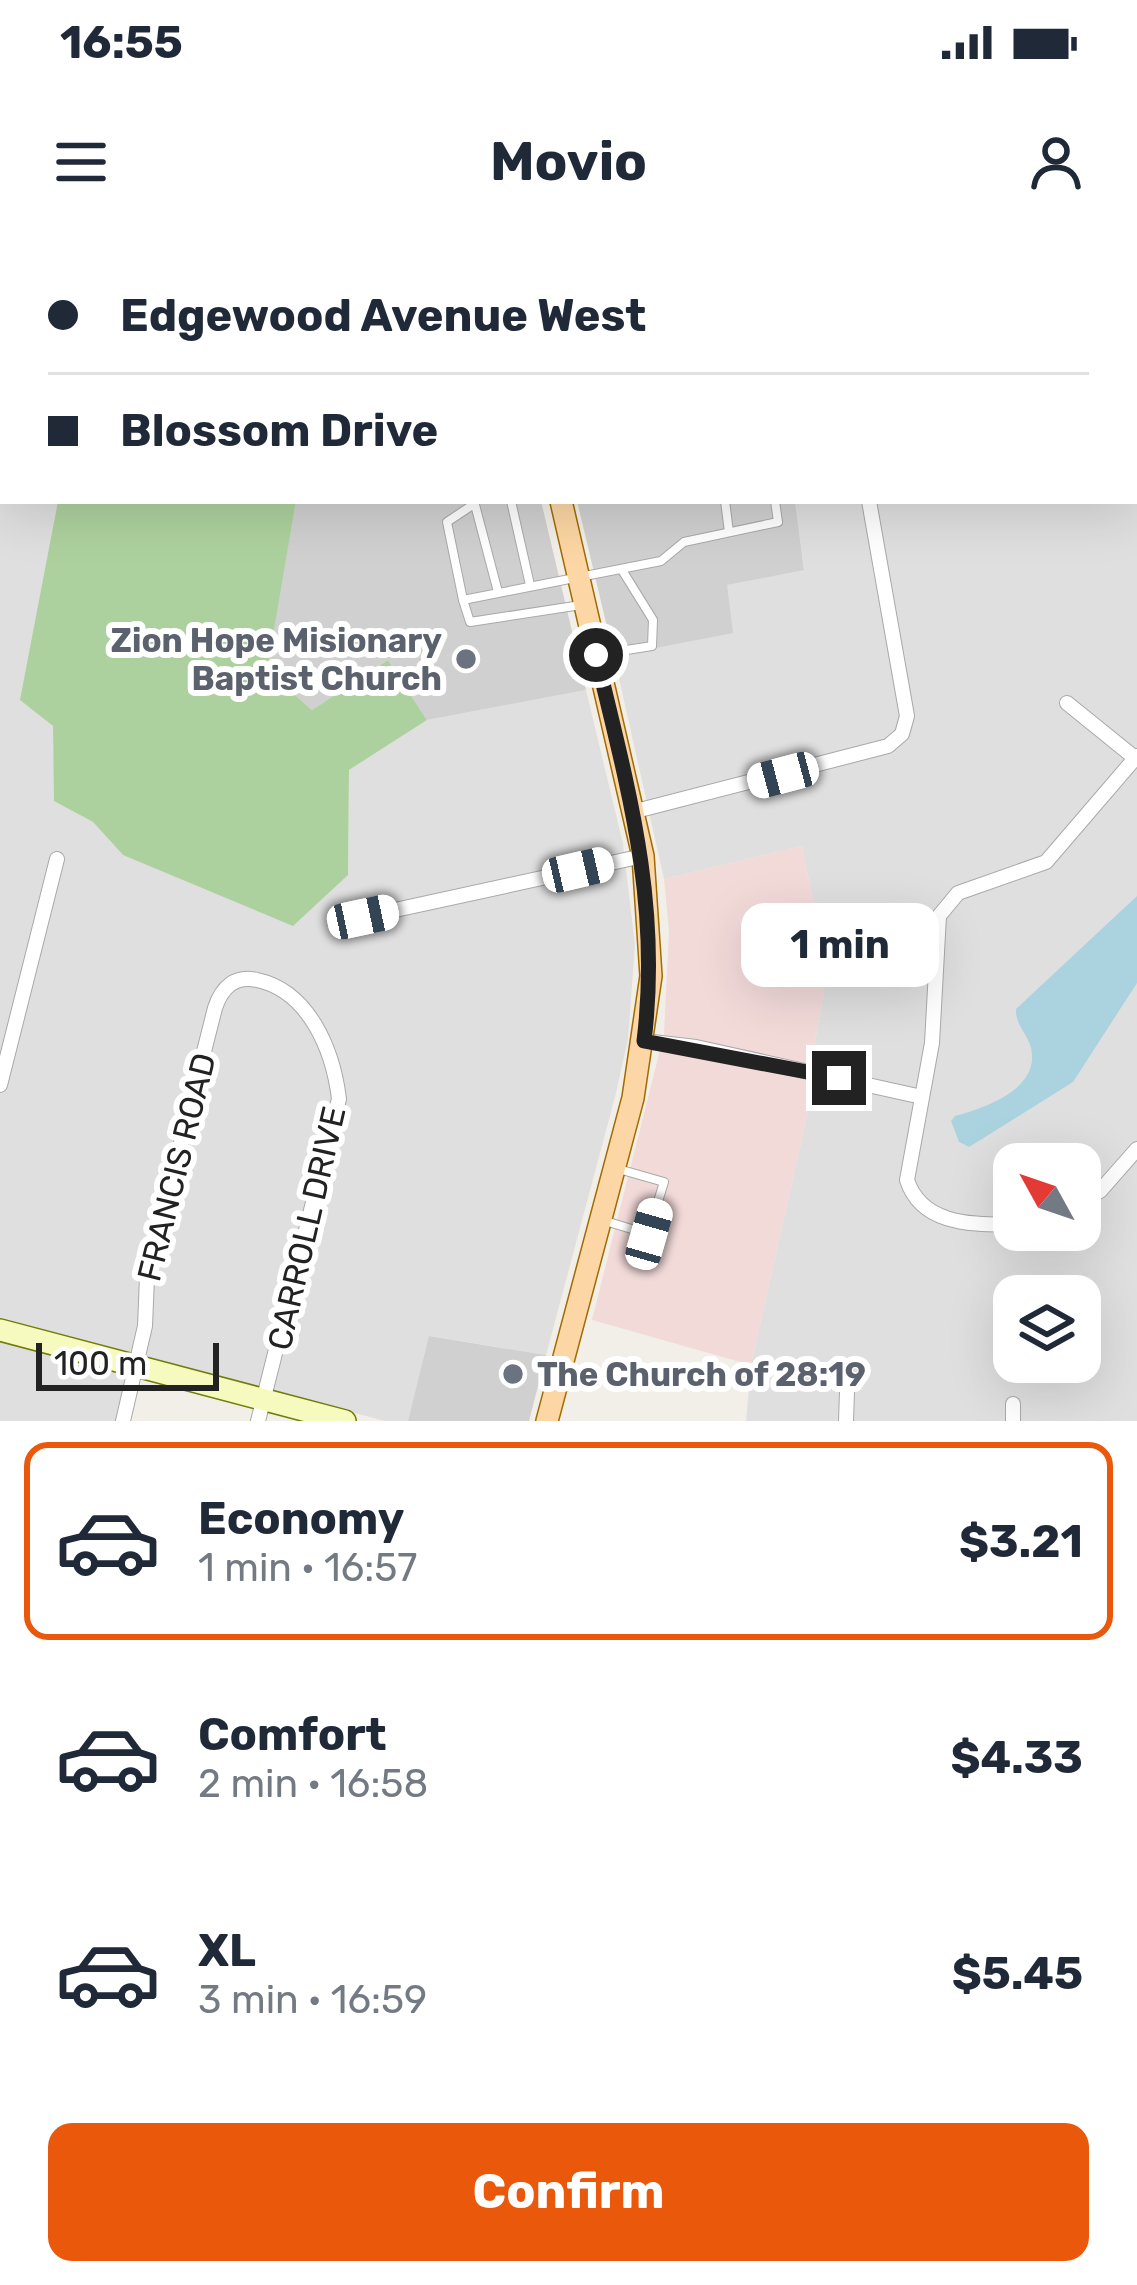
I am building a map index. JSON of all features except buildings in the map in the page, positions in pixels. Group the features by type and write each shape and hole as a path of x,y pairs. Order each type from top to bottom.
{"main road":[{"path":"547,1421 644,1041 651,946 643,856 562,504"}],"street":[{"path":"632,812 888,746 906,726 869,504"},
{"path":"993,1225 968,1224 934,1214 912,1195 906,1165 932,1043 937,928 947,903 972,887 1046,862 1136,757 1067,703"},
{"path":"363,917 643,856"},
{"path":"0,1085 57,859"},
{"name":"CARROLL DRIVE","path":"226,986 247,978 295,996 330,1059 339,1099 262,1410"},
{"name":"FRANCIS ROAD","path":"123,1421 137,1367 147,1277 215,1008 226,986"},
{"path":"644,1041 696,1047 922,1097"},
{"path":"1101,1190 1131,1171 1137,1149"},
{"path":"0,1330 137,1367 262,1410 345,1421"},
{"path":"846,1421 847,1392"},
{"path":"1012,1421 1013,1404"}],"lane":[{"path":"471,504 453,515 447,526 470,622 584,604"},
{"path":"475,504 497,592"},
{"path":"513,504 530,585"},
{"path":"725,504 729,532"},
{"path":"463,600 661,561 684,542 778,522 775,504"},
{"path":"596,655 652,646 653,620 622,570"},
{"path":"600,1220 649,1234 664,1182 614,1168"}],"shaded area":[{"path":"0,504 57,504 21,700 53,726 55,801 93,822 123,855 348,875 349,770 427,720 586,690 623,844 635,945 628,1039 546,1355 430,1336 408,1421 385,1421 0,1319"},
{"path":"295,504 542,504 586,690 427,720 388,660 312,710 266,669"},
{"path":"578,504 795,504 804,570 727,585 733,633 614,656"},
{"path":"795,504 1137,504 1137,1421 746,1421 751,1365 811,1098 811,1065 827,972 802,846 664,879 614,656 726,585 804,569"},
{"path":"802,846 827,972 811,1065 811,1098 751,1365 592,1320 664,1034 669,931 664,879"},
{"path":"429,1336 546,1355 529,1421 408,1421"},
{"path":"0,1340 141,1377 129,1421 0,1421"}],"green space":[{"path":"57,504 295,504 267,670 312,710 388,660 427,720 349,770 348,875 293,926 123,855 93,822 54,801 53,726 20,700"}],"water":[{"path":"1137,896 1137,983 1073,1082 969,1147 959,1142 951,1121 955,1116 1005,1096 1031,1067 1031,1048 1016,1009"}],"place":[{"name":"Zion Hope Misionary Baptist Church","path":"466,659"},
{"name":"The Church of 28:19","path":"513,1374"}],"route":[{"path":"596,655 646,875 651,976 644,1041 696,1047 839,1078"}]}
